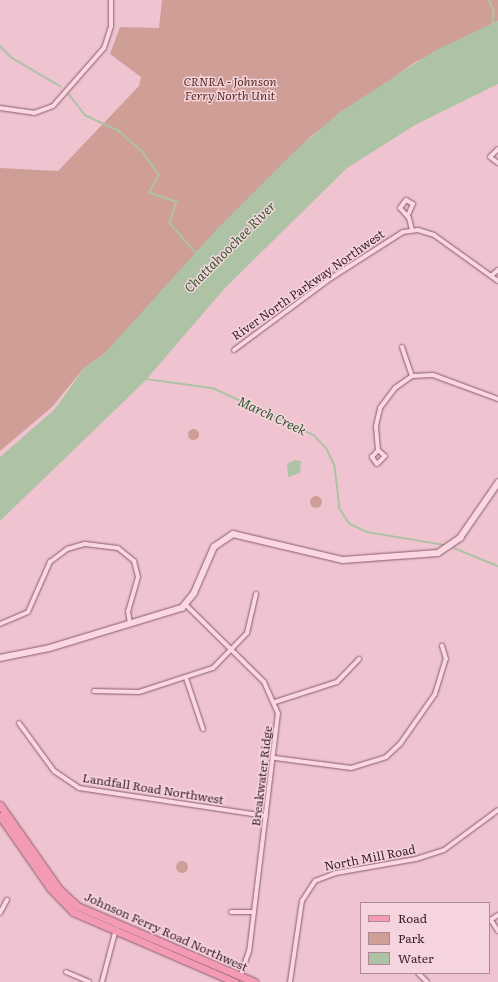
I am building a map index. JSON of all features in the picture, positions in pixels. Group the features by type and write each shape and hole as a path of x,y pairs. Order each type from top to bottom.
{"main road":[{"name":"Johnson Ferry Road Northwest","path":"0,805 64,895 83,910 116,928 235,982"},
{"name":"Johnson Ferry Road Northwest","path":"0,816 63,904 80,916 116,928 239,979 254,982"}],"street":[{"path":"0,108 34,113 53,106 104,48 111,26 111,0"},
{"path":"498,149 490,157 498,163"},
{"path":"408,215 412,230 434,235 498,280"},
{"name":"River North Parkway Northwest","path":"234,350 331,278 395,235 412,230"},
{"path":"492,275 498,270"},
{"path":"402,347 412,376"},
{"path":"378,450 376,426 380,408 395,388 412,376 433,375 498,399"},
{"path":"0,658 50,648 186,606 214,547 225,537 242,535 343,560 431,554 460,538 498,483"},
{"path":"0,624 28,612 36,602 41,578 50,562 67,549 85,544 118,548 134,561 138,577 128,611 130,624"},
{"path":"94,691 139,692 213,668 232,651 251,626 256,594"},
{"name":"Breakwater Ridge","path":"186,606 264,682 275,702 279,725 249,951 239,979"},
{"path":"275,758 351,768 386,757 400,744 435,694 446,659 442,646"},
{"path":"275,702 337,682 359,659"},
{"path":"186,678 203,729"},
{"name":"Landfall Road Northwest","path":"19,723 54,771 79,788 266,816"},
{"name":"North Mill Road","path":"290,982 302,901 315,881 336,873 416,859 444,850 498,810"},
{"path":"0,913 7,900"},
{"path":"231,912 254,912"},
{"path":"498,915 490,921 498,931"},
{"path":"102,982 116,928"},
{"path":"66,972 89,982"},
{"path":"419,974 427,982"}],"green space":[{"name":"CRNRA - Johnson Ferry North Unit","path":"162,0 498,0 498,21 414,63 311,136 104,354 84,368 52,407 0,451 0,168 58,171 139,86 141,77 110,54 120,27 159,28"},
{"path":"193,428 197,430 199,434 197,438 193,440 189,438 187,434 189,430"},
{"path":"314,496 318,496 322,502 318,508 314,508 310,504 310,500"},
{"path":"182,861 186,863 188,867 186,871 182,873 178,871 176,867 178,863"}],"water":[{"name":"Chattahoochee River","path":"498,21 498,84 415,125 347,168 225,288 144,382 0,521 0,457 55,409 84,368 104,354 217,229 297,149 340,112 436,50"},
{"path":"295,460 301,461 300,473 288,477 287,464"}],"waterway":[{"path":"489,0 494,10 493,24"},
{"path":"0,46 12,58 60,86"},
{"path":"68,93 85,115 119,131 143,152 159,175 150,193 177,202 170,222 174,228"},
{"path":"176,230 196,253"},
{"name":"March Creek","path":"146,379 213,388 314,435 327,449 335,466 340,509 350,524 367,532 445,545"},
{"name":"March Creek","path":"454,548 498,566"}]}
